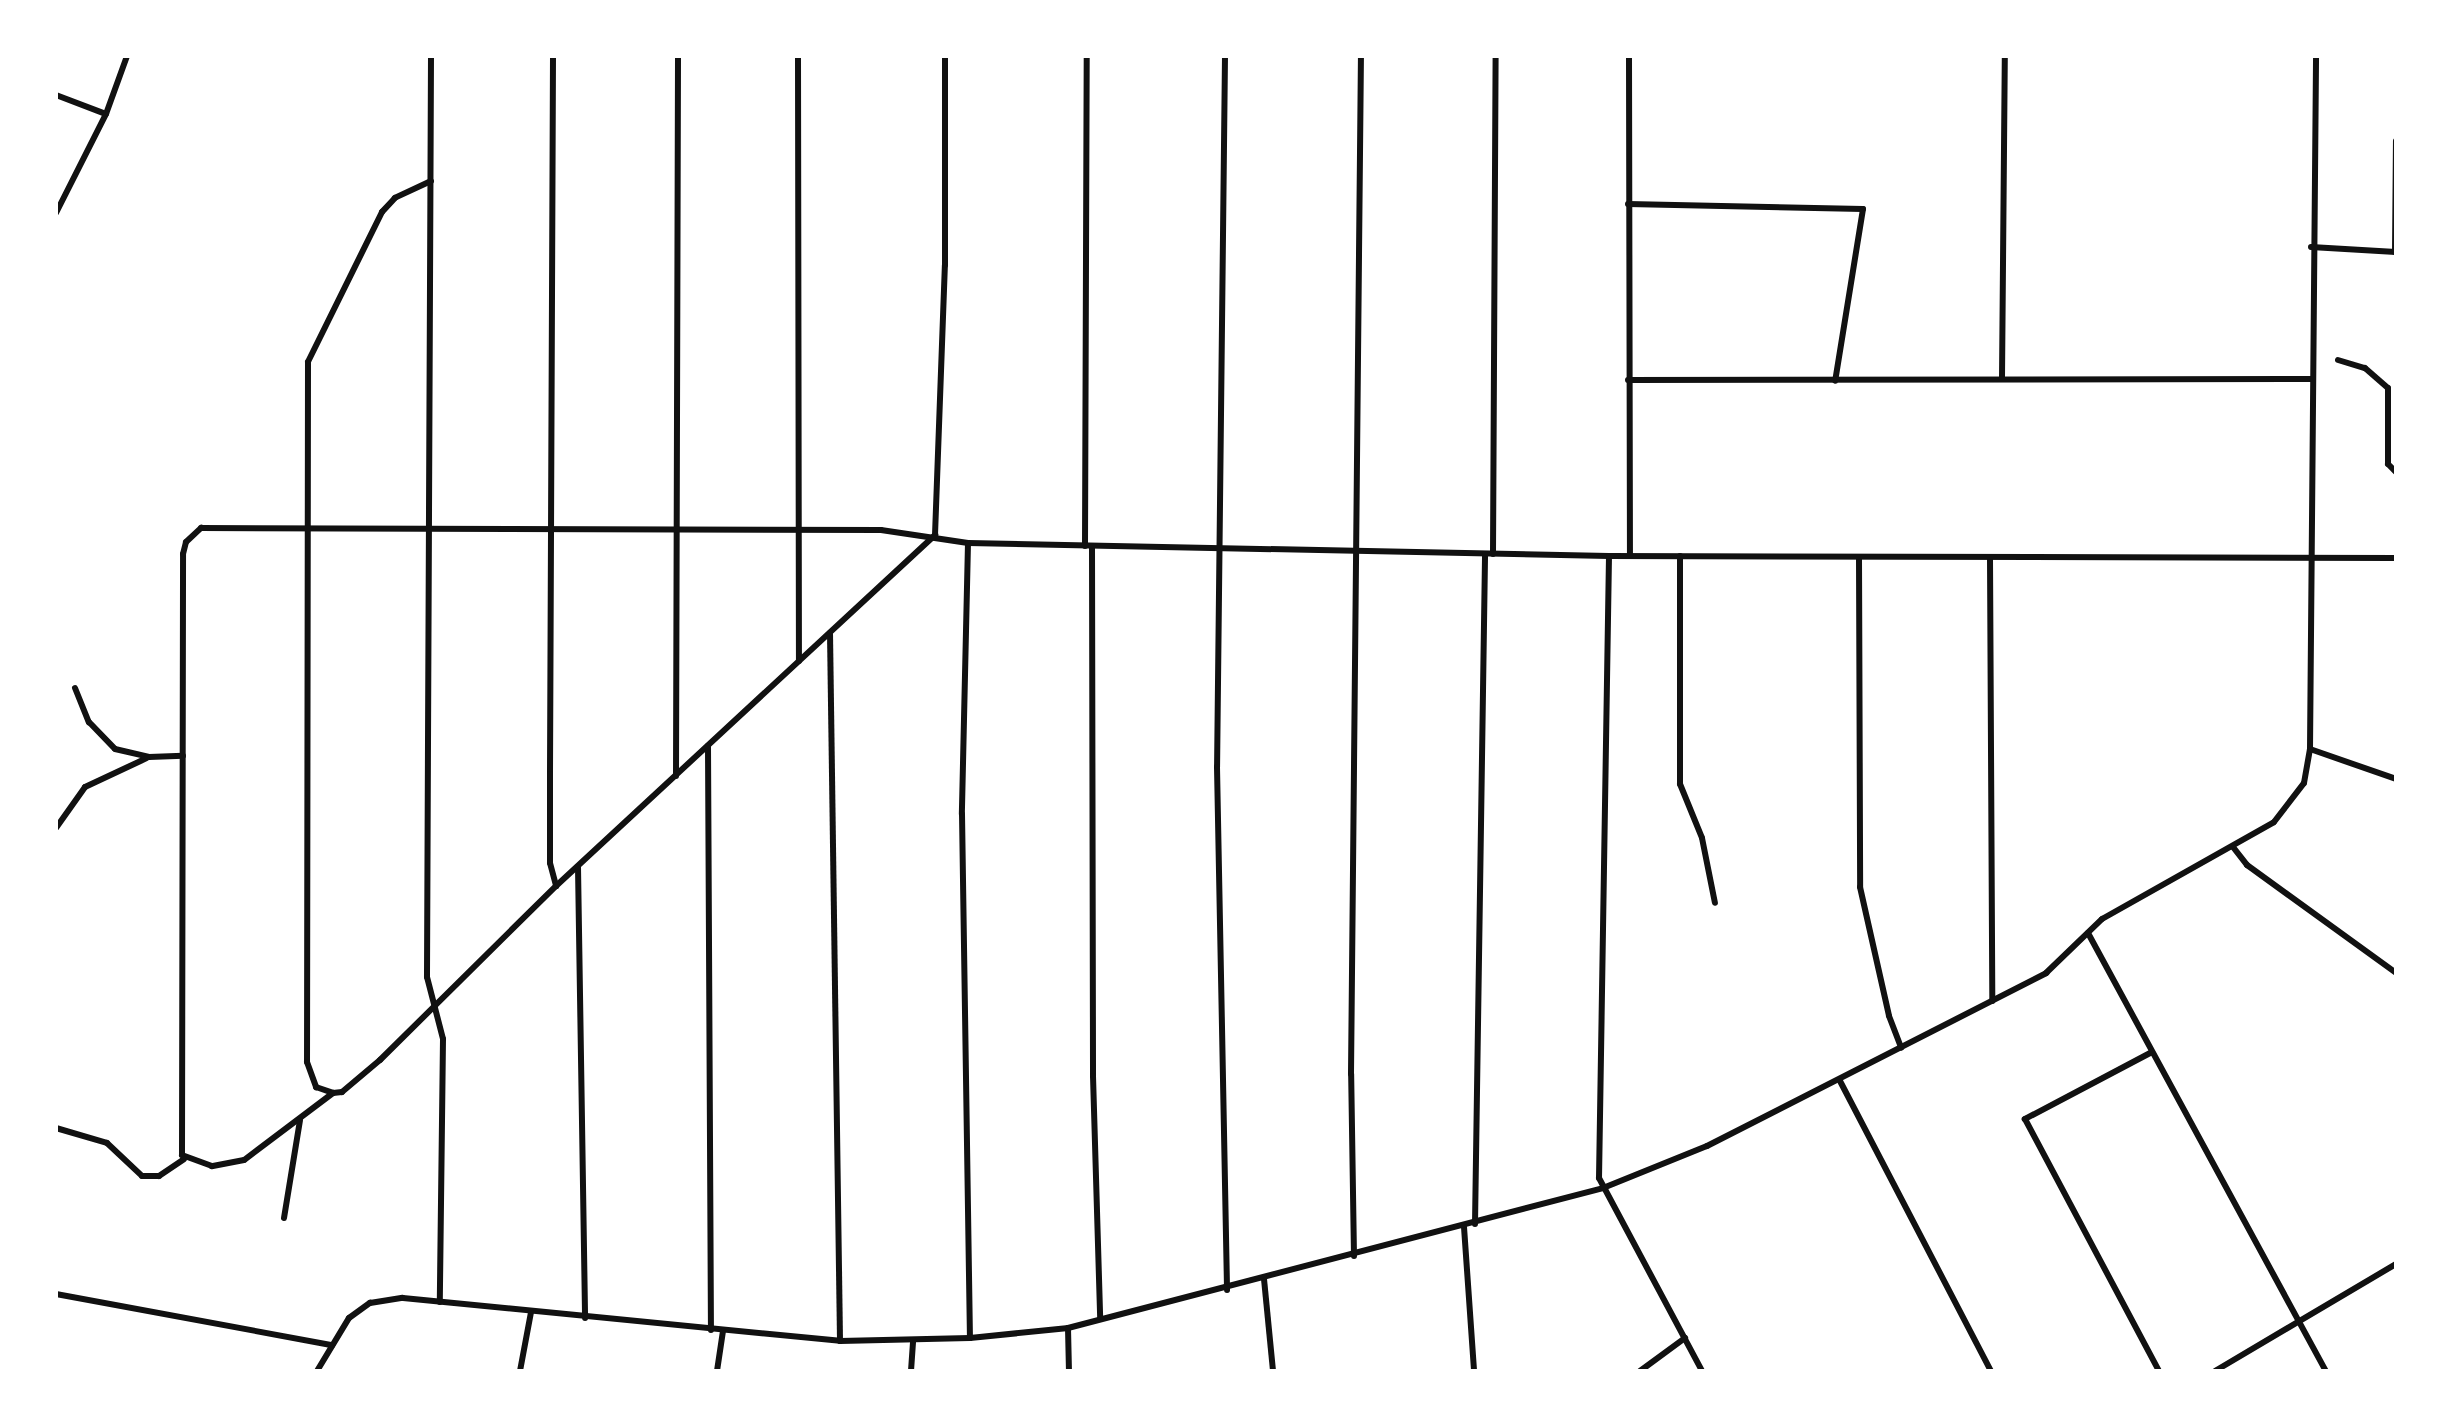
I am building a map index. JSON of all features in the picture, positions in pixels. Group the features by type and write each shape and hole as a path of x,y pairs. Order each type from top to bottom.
{"street":[{"path":"56,213 106,114 127,56"},
{"path":"431,56 427,977 437,1005 443,1039 440,1302"},
{"path":"553,56 550,863 556,886"},
{"path":"676,776 674,527 678,56"},
{"path":"798,56 796,530 799,661"},
{"path":"56,1128 107,1143 142,1176 159,1176 184,1159 212,1166 244,1160 333,1093 361,1078 556,886 935,535 945,265 945,56"},
{"path":"1087,56 1093,1076 1100,1319"},
{"path":"1225,56 1222,548 1217,767 1227,1290"},
{"path":"1354,1256 1350,1090 1359,550 1361,56"},
{"path":"1475,1224 1496,56"},
{"path":"1629,56 1630,556"},
{"path":"2002,378 2005,56"},
{"path":"317,1371 349,1318 370,1303 403,1298 840,1341 970,1338 1068,1328 1227,1290 1603,1188 1707,1146 1840,1081 2046,973 2122,906 2233,847 2288,808 2304,783 2310,749 2311,247 2316,56"},
{"path":"56,95 106,114"},
{"path":"2311,247 2395,252 2396,141"},
{"path":"333,1093 309,1077 307,530 312,350 382,212 395,198 431,181"},
{"path":"1628,204 1863,209 1835,381"},
{"path":"2338,360 2365,368 2388,388 2388,464 2396,472"},
{"path":"1628,380 2313,379"},
{"path":"184,1159 180,1144 183,554 192,533 211,528 674,527 935,535 968,543 1489,554 2396,558"},
{"path":"968,543 962,814 970,1338"},
{"path":"1609,556 1597,1128 1603,1188 1702,1371"},
{"path":"1680,556 1680,784 1702,838 1715,903"},
{"path":"1859,557 1860,887 1889,1016 1901,1048"},
{"path":"1990,558 1992,1001"},
{"path":"830,633 840,1341"},
{"path":"75,688 101,737 115,749 149,757 183,756"},
{"path":"708,746 711,1330"},
{"path":"2310,749 2396,779"},
{"path":"56,828 85,787 105,773 149,757"},
{"path":"2233,847 2247,865 2396,973"},
{"path":"578,867 585,1318"},
{"path":"2088,933 2326,1371"},
{"path":"2152,1052 2025,1119 2159,1371"},
{"path":"1840,1081 1991,1371"},
{"path":"284,1218 300,1120"},
{"path":"1464,1227 1474,1371"},
{"path":"2215,1371 2396,1264"},
{"path":"1264,1279 1273,1371"},
{"path":"56,1294 332,1345"},
{"path":"520,1371 531,1312"},
{"path":"1068,1328 1069,1371"},
{"path":"717,1371 723,1331"},
{"path":"1640,1371 1685,1338"},
{"path":"911,1371 913,1340"}]}
